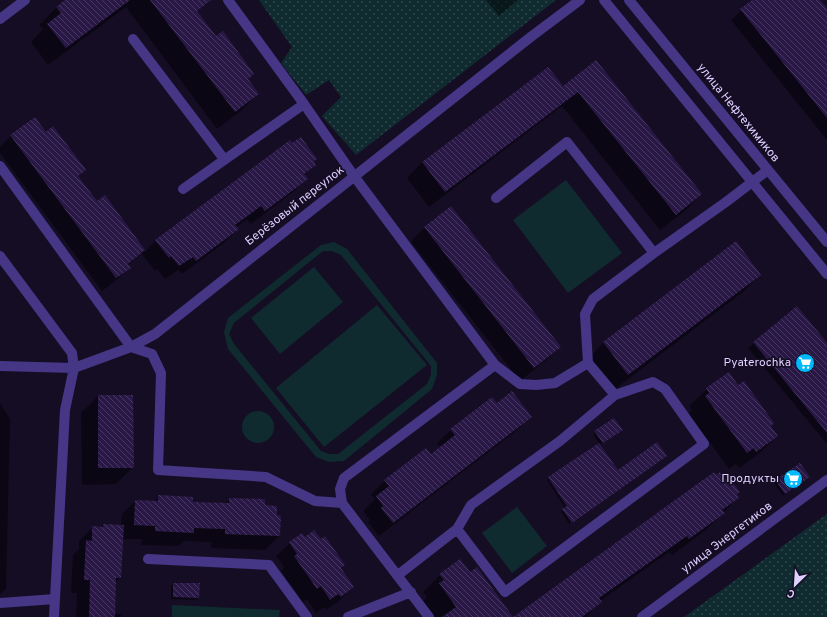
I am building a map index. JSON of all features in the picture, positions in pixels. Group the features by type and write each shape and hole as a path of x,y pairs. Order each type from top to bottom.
{"street":[{"path":"228,0 304,104 354,176 496,364 520,384 536,385 555,383 588,363"},
{"name":"Берёзовый переулок","path":"0,366 74,368 132,347 155,334 520,45 580,0"},
{"path":"604,0 827,274"},
{"name":"улица Нефтехимиков","path":"629,0 827,242"},
{"path":"0,19 21,1"},
{"path":"133,39 224,159"},
{"path":"183,189 304,104"},
{"path":"496,198 567,142 654,253"},
{"path":"0,166 132,347 152,354 161,373 158,470 266,477 316,501 342,504"},
{"path":"615,395 588,363 584,314 593,299 768,170"},
{"path":"0,256 72,353 74,368 65,410 54,617"},
{"path":"429,617 342,504 340,489 344,478 496,364"},
{"path":"398,575 457,529 471,505 560,441 615,395 653,382 666,389 704,444 505,592 457,529"},
{"name":"улица Энергетиков","path":"642,617 827,480"},
{"path":"148,559 269,565 307,617"},
{"path":"348,617 411,592"},
{"path":"0,603 55,599"}],"green space":[{"path":"259,0 556,0 356,155 322,116 341,97 329,80 306,95 281,63 292,47"},
{"path":"566,180 622,253 568,293 513,220"},
{"path":"334,242 347,249 437,363 437,375 432,389 344,461 329,462 316,457 228,349 224,332 228,318 321,245","holes":["323,251 332,251 341,255 431,366 431,375 427,384 338,454 329,454 321,451 234,344 229,334 234,323"]},
{"path":"314,267 343,302 280,354 251,318"},
{"path":"377,305 427,365 324,447 276,388"},
{"path":"255,411 261,411 270,415 274,427 270,439 261,443 255,443 246,439 242,430 242,424 246,415"},
{"path":"517,507 547,546 512,573 482,533"},
{"path":"827,514 827,617 684,617"},
{"path":"172,605 280,610 279,617 172,617"}],"building":[{"path":"65,0 130,0 66,48 47,24 61,13 56,7"},
{"path":"150,0 211,0 197,11 216,36 223,31 254,74 248,79 259,94 235,112"},
{"path":"752,0 820,0 827,8 827,118 740,9"},
{"path":"596,60 702,194 676,215 578,92 445,192 422,162 548,67 563,86"},
{"path":"35,117 46,132 53,126 86,170 78,176 97,201 105,195 145,250 128,264 131,268 116,278 10,135"},
{"path":"301,137 317,159 314,161 316,165 304,174 308,179 265,211 261,206 235,225 239,229 196,261 193,257 179,266 171,256 169,258 155,240 290,140 292,143"},
{"path":"451,206 561,347 534,368 424,227"},
{"path":"736,241 761,275 628,375 603,342"},
{"path":"797,306 827,343 827,433 753,342"},
{"path":"729,372 738,385 744,381 774,423 771,426 778,436 756,452 754,448 747,453 705,396 709,393 706,388"},
{"path":"512,391 532,417 393,523 381,508 383,506 376,496 389,486 384,480 426,448 431,454 455,435 450,429 492,397 497,403"},
{"path":"98,395 133,395 134,468 98,468"},
{"path":"614,418 623,430 603,443 594,431"},
{"path":"657,442 667,456 572,523 562,509 567,506 548,477 599,443 618,470"},
{"name":"Продукты","path":"800,463 810,477 785,494 775,480"},
{"path":"714,472 716,475 720,472 728,483 732,481 740,492 737,494 739,498 722,510 725,513 689,539 687,536 599,598 602,602 582,617 513,617"},
{"path":"158,495 193,497 193,502 229,503 229,498 265,499 265,505 277,506 277,515 281,516 280,536 225,534 225,529 194,528 194,533 155,531 155,526 134,525 135,500 158,501"},
{"path":"103,524 124,525 121,578 116,578 115,617 89,617 90,580 84,580 86,540 92,541 92,526 103,527"},
{"path":"314,530 321,539 325,536 345,565 341,568 354,587 341,597 338,594 330,600 321,586 317,589 294,556 297,554 289,542 302,533 305,537"},
{"path":"460,559 470,572 477,567 513,617 442,617 456,607 439,583 444,580 439,574"},
{"path":"173,583 200,583 199,598 173,597"}],"place":[{"name":"Pyaterochka","path":"805,363"},
{"name":"Продукты","path":"793,479"}]}
